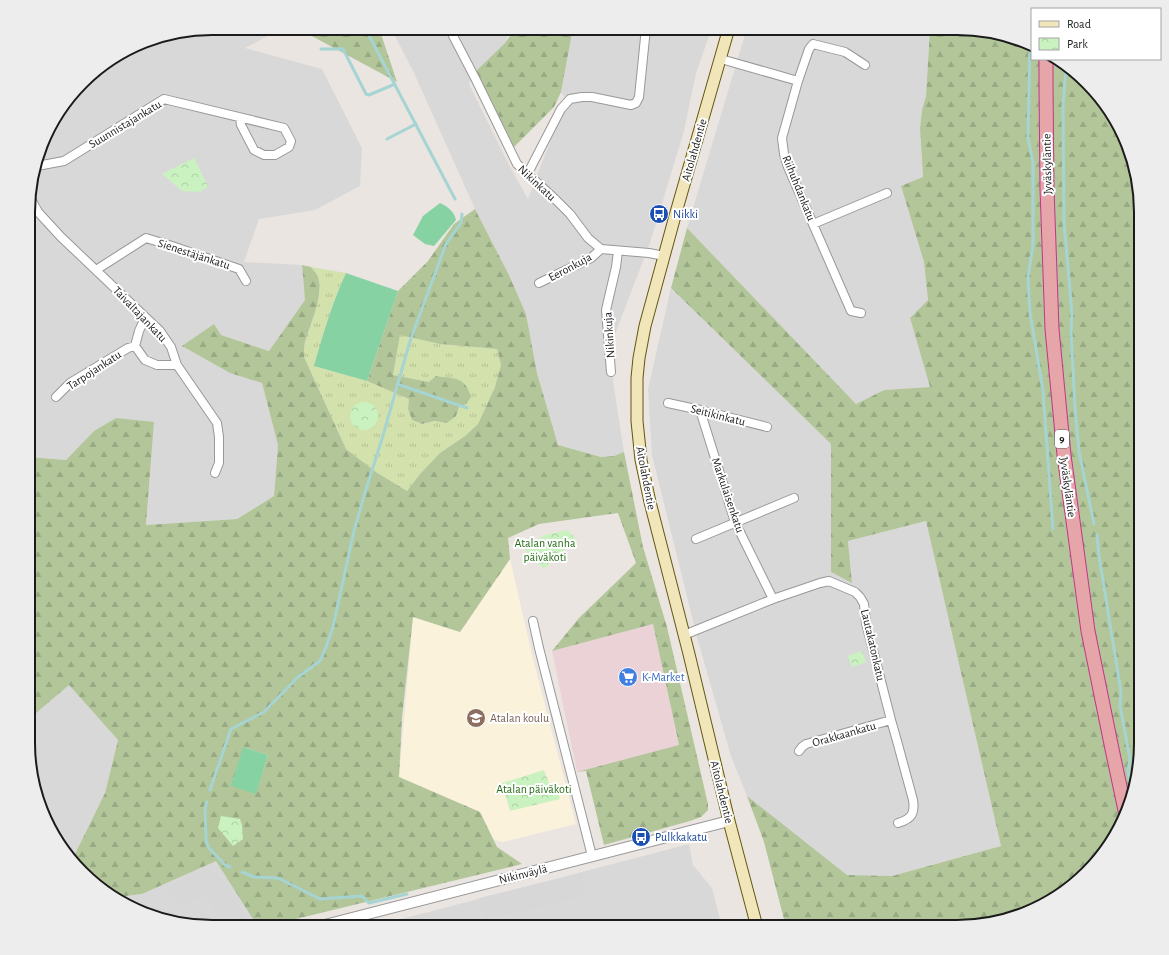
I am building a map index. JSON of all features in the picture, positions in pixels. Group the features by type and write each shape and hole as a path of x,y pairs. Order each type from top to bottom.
{"highway":[{"name":"Jyväskyläntie","path":"1046,60 1047,189 1052,329 1064,455 1088,631 1124,804"}],"main road":[{"name":"Aitolahdentie","path":"728,35 674,216 646,321 639,358 636,389 637,421 642,460 650,502 729,821 755,920"}],"street":[{"name":"Nikinkatu","path":"453,35 517,164 570,214 588,238 601,249"},
{"path":"528,173 561,110 570,99 592,97 631,105 636,103 639,97 645,35"},
{"name":"Riihuhdankatu","path":"861,312 851,311 788,167 784,154 782,138 798,81 809,49 813,44 845,52 865,65"},
{"path":"721,59 798,81"},
{"name":"Suunnistajankatu","path":"41,165 64,161 164,99 284,128 291,141 290,147 275,155 264,155 254,150 241,125 240,118"},
{"path":"813,224 886,193"},
{"name":"Taivaltajankatu","path":"35,206 38,212 61,237 160,331 171,347 177,365 217,423 219,437 218,463 215,473"},
{"name":"Sienestäjänkatu","path":"96,270 146,238 239,269 246,281"},
{"path":"601,249 649,253 664,256"},
{"name":"Eeronkuja","path":"539,283 590,258 601,249"},
{"name":"Nikinkuja","path":"611,372 606,310 616,267 618,251"},
{"name":"Tarpojankatu","path":"135,346 139,331 145,318"},
{"name":"Tarpojankatu","path":"135,346 145,360 157,366 177,365"},
{"name":"Tarpojankatu","path":"56,397 70,383 128,348 135,346"},
{"name":"Seitikinkatu","path":"668,403 767,427"},
{"name":"Markulaisenkatu","path":"700,410 735,522 773,599"},
{"path":"696,539 794,498"},
{"name":"Lautakatonkatu","path":"684,635 773,599 820,582 829,581 855,592 864,604 866,623 913,800 913,814 909,818 898,823"},
{"path":"533,621 592,856"},
{"name":"Orakkaankatu","path":"799,751 806,744 891,720"},
{"name":"Nikinväylä","path":"344,920 729,821"}],"shaded area":[{"path":"200,35 270,35 245,48 322,69 362,148 360,186 315,210 259,219 244,262 302,265 305,300 269,351 221,335 230,373 262,383 278,445 274,496 237,519 146,525 154,422 94,431 66,460 35,457 35,200 38,177 48,144 59,123 72,104 95,79 123,59 144,48 177,38"},
{"path":"395,35 508,35 504,44 476,71 469,84 509,165 528,199 562,111 569,104 561,92 572,35 710,35 696,73 684,131 650,243 615,334 613,381 624,452 614,456 601,457 558,445 537,373 526,314 509,275 475,209 414,73"},
{"path":"745,35 930,35 926,96 922,110 920,128 923,178 901,186 924,262 928,300 910,318 930,387 884,390 856,404 687,228"},
{"path":"671,288 831,444 831,572 852,582 848,541 926,521 1001,846 892,876 847,875 747,796 731,756 698,641 652,455 648,389"},
{"name":"Atalan koulu","path":"510,559 533,659 576,824 503,842 494,840 480,812 399,777 413,617 460,632"},
{"path":"653,624 679,746 577,772 552,651"},
{"path":"69,685 118,740 105,793 75,854 59,832 44,800 38,778 35,755 35,714"},
{"path":"689,844 693,865 712,888 720,920 398,920"},
{"path":"217,860 254,920 200,920 177,917 144,907 124,896 142,894"},
{"path":"207,868 225,883 248,920 220,920 206,894 179,909 167,887"},
{"path":"582,873 586,895 485,920 479,898"}],"green space":[{"path":"310,35 381,35 397,82"},
{"path":"511,35 572,35 561,92 554,107 514,147 476,71 504,44"},
{"path":"930,35 969,35 992,38 1014,44 1031,51 1031,60 1048,60 1055,65 1074,79 1090,95 1116,134 1125,155 1131,177 1134,200 1134,755 1131,778 1125,800 1116,821 1090,860 1065,883 1046,896 1025,907 992,917 969,920 784,920 764,842 747,796 847,875 892,876 1001,846 926,521 848,541 852,583 831,572 831,444 671,288 687,228 856,404 884,390 930,387 910,318 928,300 924,262 901,186 923,177 920,128 922,110 926,96"},
{"path":"194,158 208,186 200,192 182,191 162,174"},
{"path":"440,203 446,206 454,214 456,220 434,246 425,244 413,235 423,216"},
{"path":"475,209 509,275 526,314 537,373 558,445 601,457 614,456 624,452 643,547 667,627 708,804 708,810 701,817 690,821 604,845 586,771 577,772 679,745 653,624 552,651 579,618 636,563 618,513 539,524 508,538 510,559 460,632 413,617 402,718 399,777 480,812 497,847 522,864 292,920 254,920 216,861 142,894 124,896 95,876 75,854 105,793 118,740 69,685 35,714 35,457 66,460 94,431 116,418 154,422 146,525 237,519 274,496 278,445 262,383 230,373 182,346 214,324 221,335 269,351 305,300 302,265 311,267 316,273 319,285 318,301 305,342 304,357 346,449 376,472 407,491 420,474 440,453 465,436 478,424 495,387 501,365 497,349 440,344 400,335 393,375 429,382 436,376 454,378 466,385 469,390 471,397 466,404 459,407 456,416 447,423 434,421 422,424 412,420 408,409 409,399 367,381 398,291 428,261 454,224","holes":["243,747 268,755 256,793"]},
{"path":"311,267 346,273 324,330 314,366 367,381 409,399 408,409 412,420 422,424 434,421 447,423 456,416 459,406 466,404 429,382 393,375 400,334 440,344 497,349 501,365 495,387 478,424 465,436 440,453 420,474 407,491 376,472 346,449 304,357 305,342 316,310 319,293 318,277"},
{"path":"346,273 398,291 367,381 314,366 324,330"},
{"path":"364,402 374,406 378,416 374,426 364,430 354,426 350,416 354,406"},
{"name":"Atalan vanha päiväkoti","path":"568,530 576,539 544,569 524,549 544,535"},
{"path":"862,651 866,662 852,667 848,656"},
{"path":"243,747 268,755 256,794 231,786"},
{"name":"Atalan päiväkoti","path":"544,770 549,783 557,789 560,799 510,811 502,783"},
{"path":"221,816 240,819 243,839 233,846 218,828"}],"waterway":[{"path":"369,35 455,199"},
{"path":"321,49 343,49 366,94 369,95 395,84"},
{"path":"1030,50 1028,138 1033,162 1033,245 1028,277 1030,313 1043,391 1053,529"},
{"path":"1066,72 1063,105 1064,222 1072,314 1071,332 1075,407 1079,452 1094,524"},
{"path":"387,139 416,124"},
{"path":"210,790 231,729 264,712 298,677 320,661 333,627 354,531 410,341 446,244 461,223 462,214"},
{"path":"397,384 467,408"},
{"path":"1097,535 1121,692 1120,706 1130,759 1128,771 1130,781"},
{"path":"207,802 205,808 206,839 208,847 225,865 230,867"},
{"path":"242,872 254,877 278,878 320,899 362,896 369,903 407,894"}],"place":[{"name":"Nikki","path":"659,214"},
{"name":"K-Market","path":"628,677"},
{"name":"Atalan koulu","path":"476,718"},
{"name":"Pulkkakatu","path":"641,837"}]}
